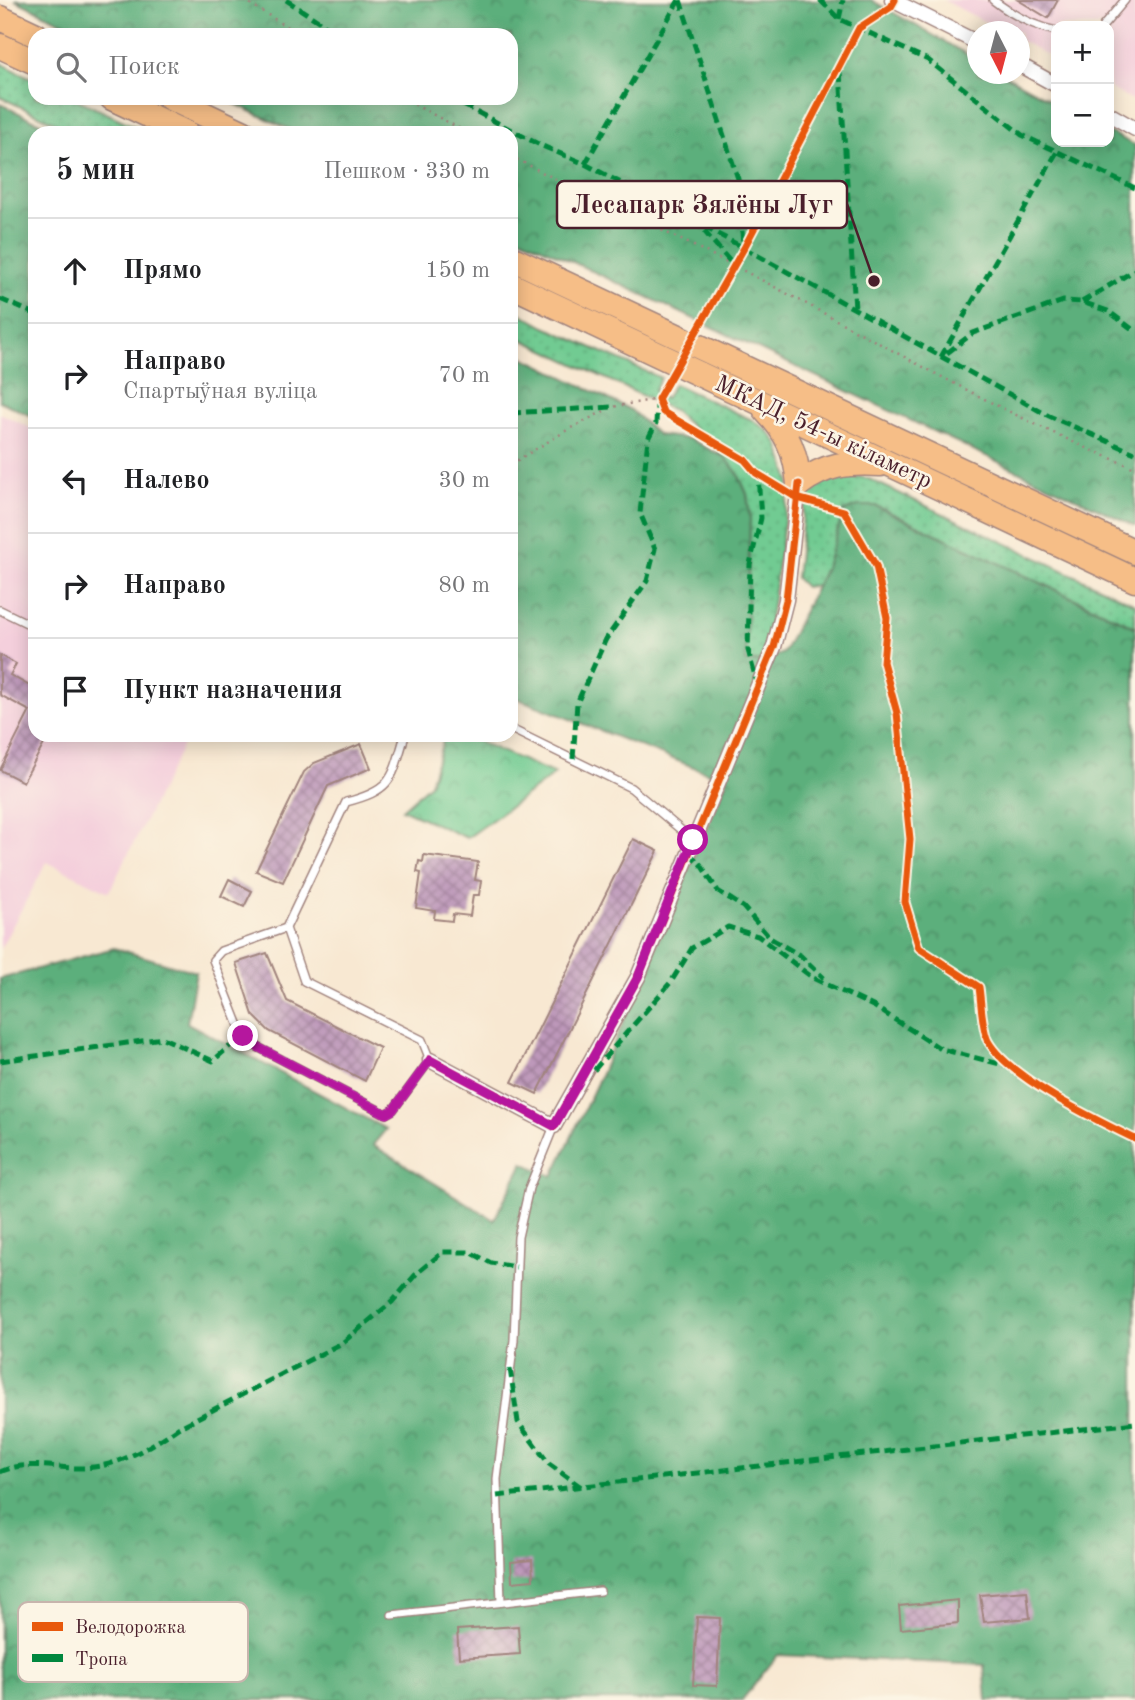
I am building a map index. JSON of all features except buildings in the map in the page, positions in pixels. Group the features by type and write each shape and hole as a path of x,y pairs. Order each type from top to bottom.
{"highway":[{"path":"0,18 28,31"},
{"path":"0,46 28,59"},
{"path":"127,105 171,126"},
{"path":"185,105 229,126"},
{"name":"МКАД, 54-ы кіламетр","path":"518,261 1135,552"},
{"name":"МКАД, 54-ы кіламетр","path":"518,288 1135,580"},
{"path":"755,401 780,425 790,439 797,460 799,484"},
{"path":"799,484 814,472 831,466 889,464"}],"street":[{"path":"891,4 967,39"},
{"path":"1030,71 1054,84"},
{"path":"1114,117 1135,129"},
{"path":"430,1060 554,1126 638,977 774,647 786,600 799,484"}],"lane":[{"path":"993,0 1044,29 1051,30"},
{"path":"1107,21 1125,0"},
{"path":"0,610 28,624"},
{"path":"518,732 631,788 693,840"},
{"path":"285,928 304,981 422,1040 430,1060 393,1110 386,1114 250,1043 243,1036 213,960 221,951 285,928 346,802 369,796 391,779 401,742"},
{"path":"501,1602 497,1479 514,1340 518,1237 529,1188 554,1126"},
{"path":"391,1615 600,1591"}],"path":[{"path":"244,0 289,28"},
{"path":"708,309 859,28 891,4"},
{"path":"415,105 455,126"},
{"path":"518,160 733,265 1068,441 1135,468"},
{"path":"518,460 612,407 658,399"}],"shaded area":[{"path":"943,0 1135,0 1135,96 1132,100 1114,91 1114,21 1051,21 1051,57 1030,46 1030,21 984,21"},
{"path":"0,413 28,427 28,742 184,742 109,892 47,862 0,949"}],"green space":[{"path":"15,0 871,0 967,54 967,84 1021,84 1051,100 1051,147 1114,147 1114,134 1135,145 1135,526 518,236 518,126 282,126 238,105 518,105 518,28 74,28"},
{"path":"0,63 28,77 28,105 89,105 134,126 62,126 0,97"},
{"path":"0,104 46,126 28,126 28,415 0,401"},
{"path":"518,312 545,327 661,378 654,391 665,399 674,384 752,420 767,430 778,443 790,481 764,661 745,662 750,517 747,494 738,474 726,458 673,410 518,337"},
{"path":"518,354 631,410 658,435 690,439 726,458 738,474 747,494 750,517 746,662 764,661 783,653 826,567 844,511 858,506 876,506 1135,627 1135,1700 987,1700 984,1665 778,1655 742,1700 0,1700 0,979 114,948 196,972 187,1023 386,1129 373,1145 494,1220 523,1163 553,1176 597,1083 727,780 518,699"},
{"path":"838,476 869,479 1135,604 1135,627 876,506 844,511 826,567 817,585 805,587 796,578 806,492 822,480"},
{"path":"443,742 480,742 555,774 467,838 402,809 430,784"}],"marked path":[{"path":"286,0 329,28"},
{"path":"585,164 679,0"},
{"path":"680,0 738,179 743,245"},
{"path":"820,0 839,19 928,60 1022,135 1135,188"},
{"path":"839,19 843,0"},
{"path":"840,72 855,309"},
{"path":"463,105 504,126"},
{"path":"518,134 585,164 744,248 1049,416 1135,453"},
{"path":"941,357 1058,150"},
{"path":"704,231 733,265"},
{"path":"1082,302 1135,270"},
{"path":"0,299 28,311"},
{"path":"947,353 973,333 1063,301 1082,302 1108,311 1135,331"},
{"path":"573,759 577,703 606,639 647,581 655,549 640,513 648,439 656,423 657,406"},
{"path":"518,413 612,407"},
{"path":"758,475 761,518 750,564 748,650 758,687"},
{"path":"689,853 701,865 718,891 743,907 770,938 801,956 824,978"},
{"path":"594,1070 671,982 692,948 728,927 758,936 813,978 875,1007 941,1049 1004,1065"},
{"path":"0,1061 163,1038 213,1061 230,1046"},
{"path":"0,1472 29,1465 93,1467 132,1456 178,1428 342,1343 392,1302 417,1273 443,1252 470,1252 491,1263 516,1267"},
{"path":"510,1369 518,1422 549,1464 581,1487"},
{"path":"497,1496 1135,1423"}],"cycle path":[{"path":"895,0 891,7 859,28 744,248 658,399 663,412 745,460 756,473 797,498 844,511 876,566 887,618 883,662 897,713 910,839 905,902 919,948 979,987 988,1041 1014,1069 1055,1097 1135,1139"},
{"path":"430,1060 554,1126 638,977 774,647 786,600 799,484"}],"place":[{"name":"Лесапарк Зялёны Луг","path":"874,281"}],"route":[{"path":"243,1036 250,1043 386,1114 393,1110 430,1060 554,1126 638,977 693,840"}]}
